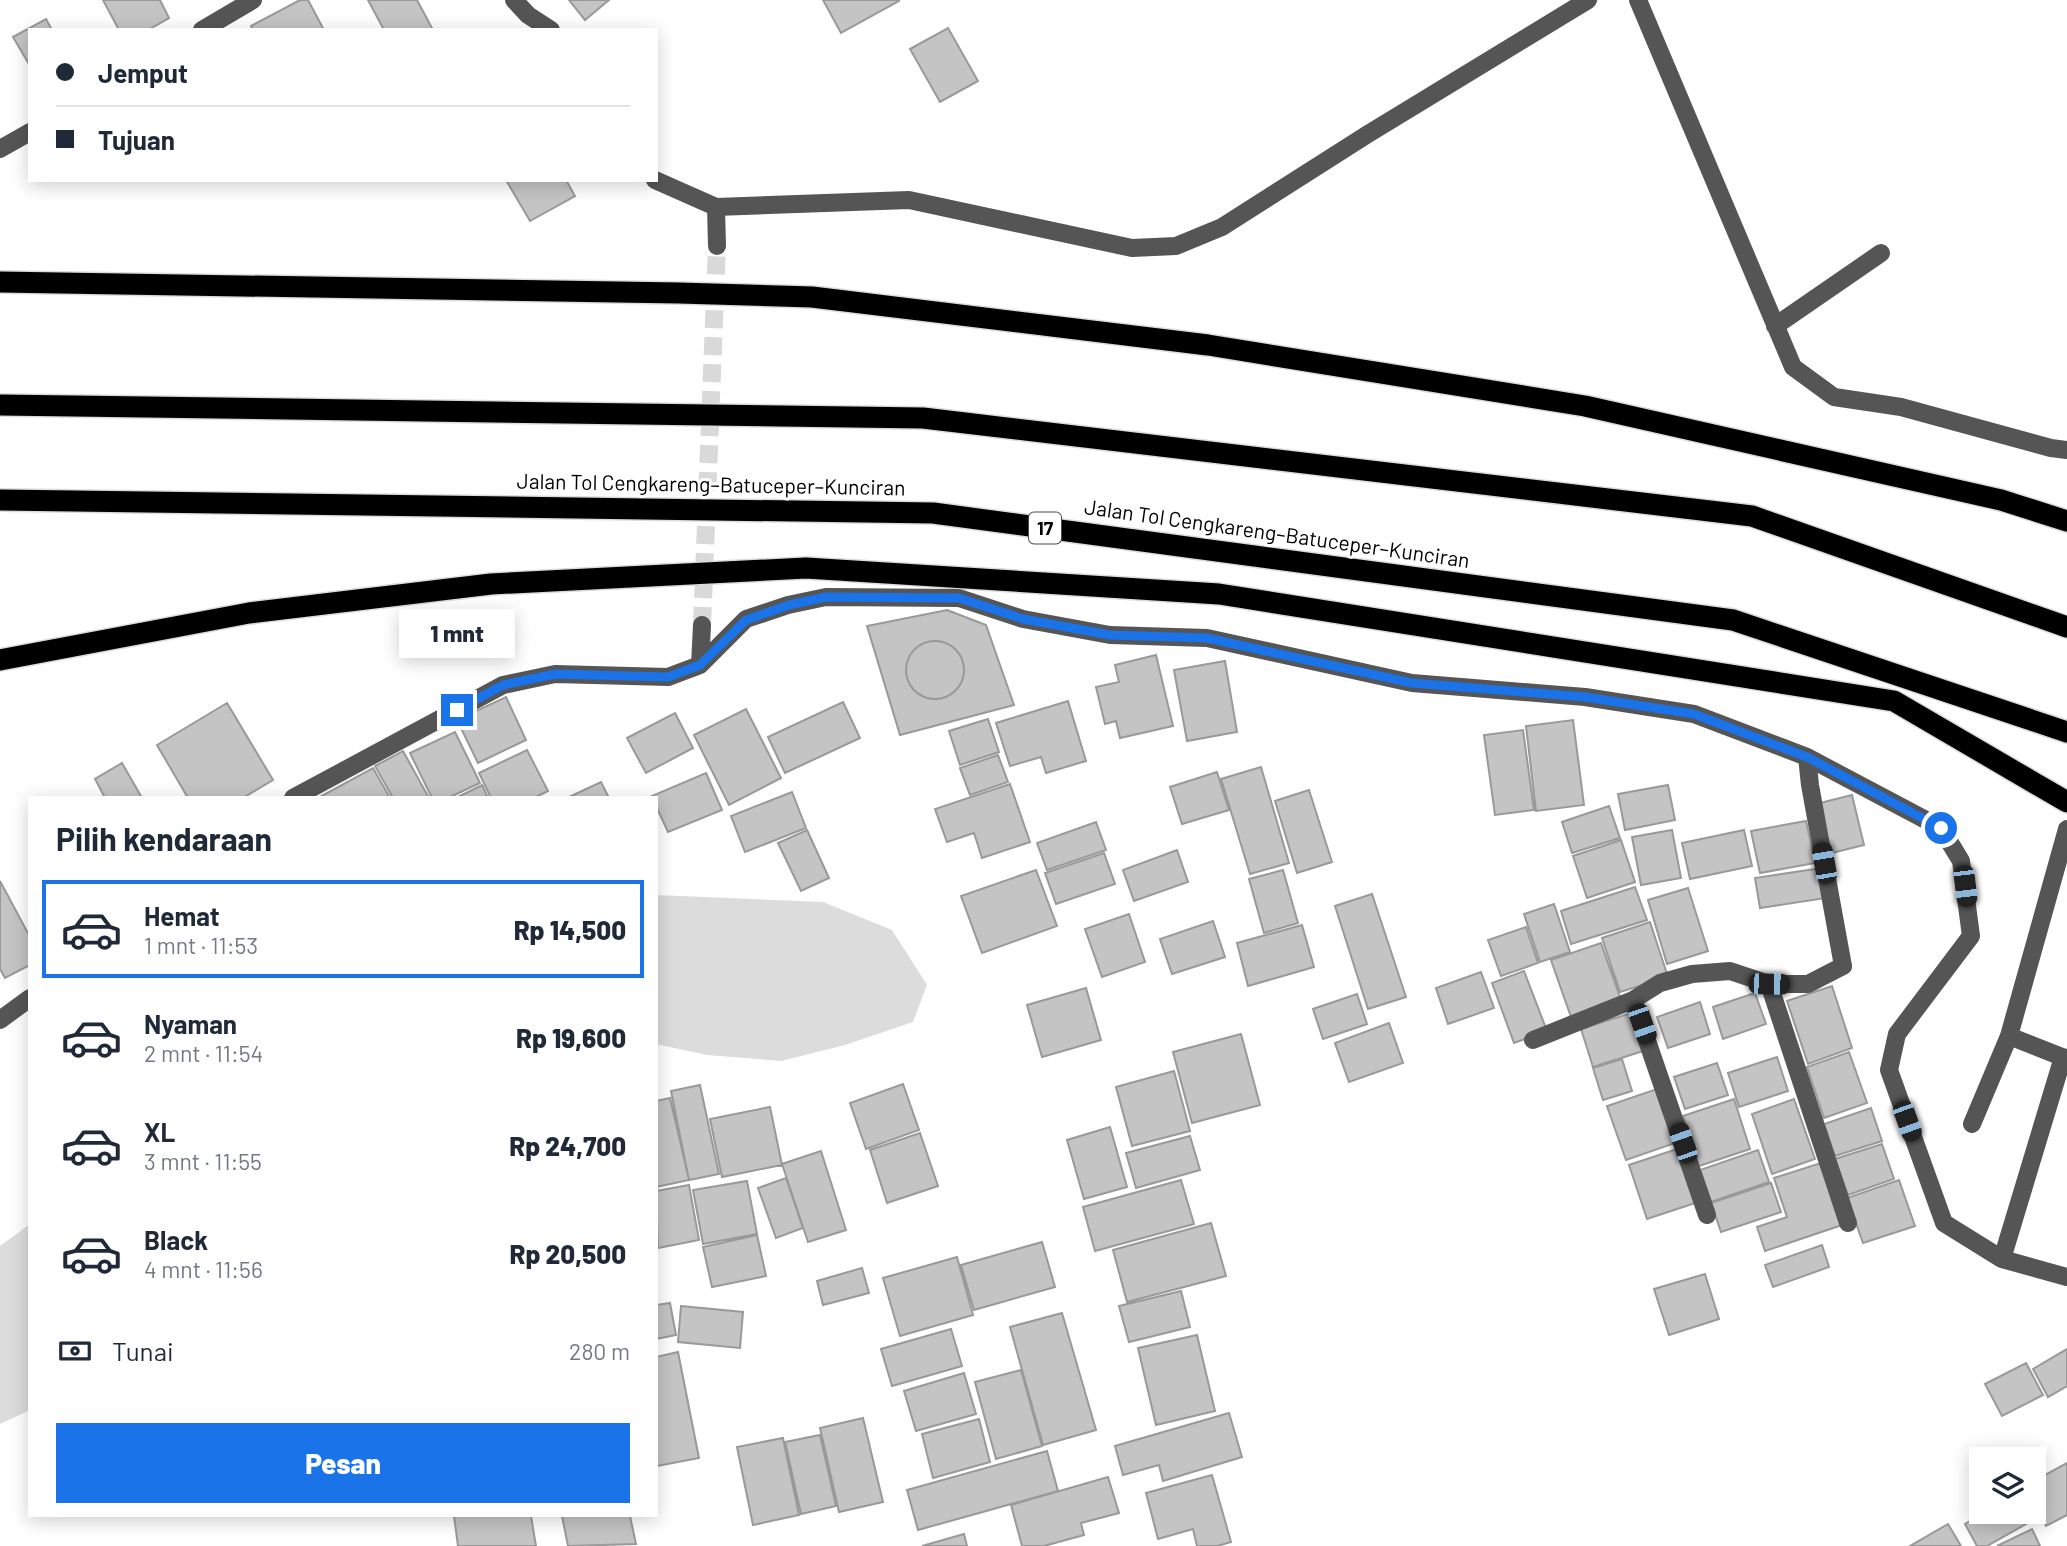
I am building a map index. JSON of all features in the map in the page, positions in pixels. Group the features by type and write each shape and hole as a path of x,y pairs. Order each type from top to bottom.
{"highway":[{"path":"0,282 812,297 1208,345 1585,406 2001,500 2067,521"},
{"path":"0,405 923,418 1752,516 2067,627"},
{"name":"Jalan Tol Cengkareng–Batuceper–Kunciran","path":"0,500 933,513 1733,620 2067,733"},
{"path":"0,660 249,613 491,584 806,569 1219,594 1894,701 2067,802"}],"street":[{"path":"205,28 253,0"},
{"path":"514,0 528,15 548,28"},
{"path":"1638,0 1793,367 1835,397 1901,407 2067,450"},
{"path":"658,181 716,207 909,201 1132,248 1176,246 1222,227 1576,3"},
{"path":"0,149 28,133"},
{"path":"716,207 717,246"},
{"path":"1775,326 1881,253"},
{"path":"297,796 503,685 555,674 668,677 700,665 746,620 789,605 826,597 959,598 1023,619 1110,635 1207,638 1412,683 1585,697 1694,714 1807,757 1941,828 1961,860 1971,936 1898,1034 1889,1070 1944,1223 2002,1259 2067,1277"},
{"path":"700,665 702,625"},
{"path":"1533,1040 1633,1000 1660,983 1692,974 1730,971 1769,984 1808,984 1843,966 1807,757"},
{"path":"1972,1124 2009,1036 2067,829"},
{"path":"1769,984 1847,1223"},
{"path":"0,1020 28,999"},
{"path":"1633,1000 1707,1215"},
{"path":"2002,1259 2065,1058 2009,1036"}],"shaded area":[{"path":"658,895 823,902 892,930 927,985 913,1022 845,1045 781,1061 707,1055 658,1044"},
{"path":"28,1225 28,1411 0,1424 0,1246"}],"building":[{"path":"103,0 160,0 169,18 152,28 118,28"},
{"path":"300,0 308,0 323,28 252,28 251,26"},
{"path":"368,0 417,0 432,28 383,28"},
{"path":"569,0 609,0 585,20"},
{"path":"823,0 899,0 899,1 841,33"},
{"path":"46,19 51,28 30,28"},
{"path":"948,28 978,81 940,102 910,49"},
{"path":"28,29 28,63 13,37"},
{"path":"507,182 567,182 575,196 530,221"},
{"path":"947,610 986,625 1014,705 900,735 867,626"},
{"path":"935,641 946,643 959,654 964,670 962,681 951,694 935,699 924,697 911,686 906,670 908,659 919,646"},
{"path":"1156,655 1173,726 1120,738 1116,721 1105,724 1096,687 1119,682 1115,665"},
{"path":"1225,661 1237,732 1187,741 1174,670"},
{"path":"506,697 526,740 478,763 457,720"},
{"path":"1068,701 1086,761 1046,773 1041,757 1010,766 996,723"},
{"path":"843,702 860,738 785,773 768,737"},
{"path":"227,703 273,780 246,796 187,796 157,745"},
{"path":"746,709 781,778 729,805 694,735"},
{"path":"675,713 693,748 646,773 627,738"},
{"path":"988,719 999,752 960,765 949,731"},
{"path":"1573,720 1584,805 1536,811 1526,726"},
{"path":"1523,730 1534,810 1495,815 1484,735"},
{"path":"455,732 480,783 452,796 431,796 410,753"},
{"path":"527,750 548,791 538,796 490,796 479,773"},
{"path":"403,751 428,796 392,796 375,766"},
{"path":"998,755 1008,782 970,795 960,768"},
{"path":"122,763 141,796 104,796 95,779"},
{"path":"1261,767 1289,863 1250,874 1221,779"},
{"path":"373,768 389,796 322,796"},
{"path":"1217,772 1229,810 1182,824 1170,787"},
{"path":"706,773 722,810 668,832 658,810 658,796 652,796"},
{"path":"601,782 608,796 571,796"},
{"path":"1010,784 1030,842 982,858 974,833 947,842 935,809"},
{"path":"482,785 487,796 460,796"},
{"path":"1668,785 1675,820 1625,830 1618,794"},
{"path":"1309,790 1332,862 1297,873 1275,801"},
{"path":"792,792 806,828 745,852 731,816"},
{"path":"1852,795 1864,845 1828,854 1816,804"},
{"path":"1609,806 1620,838 1572,853 1562,822"},
{"path":"1806,821 1815,863 1760,873 1751,831"},
{"path":"1096,822 1106,850 1047,870 1037,843"},
{"path":"807,830 829,878 801,891 778,843"},
{"path":"1672,830 1681,878 1641,885 1632,837"},
{"path":"1744,830 1752,866 1690,879 1682,843"},
{"path":"1621,840 1635,882 1587,898 1573,856"},
{"path":"1177,850 1188,882 1134,901 1123,870"},
{"path":"1104,853 1115,884 1056,904 1045,873"},
{"path":"1822,868 1826,898 1760,908 1755,878"},
{"path":"1036,870 1057,926 982,953 961,896"},
{"path":"1283,870 1298,923 1264,933 1249,879"},
{"path":"0,881 28,933 28,966 5,978 0,969"},
{"path":"1635,887 1647,920 1571,944 1561,911"},
{"path":"1688,888 1708,951 1667,964 1648,900"},
{"path":"1372,894 1406,997 1368,1009 1335,906"},
{"path":"1554,904 1570,952 1540,962 1524,914"},
{"path":"1129,914 1145,962 1102,977 1085,929"},
{"path":"1213,921 1225,957 1172,974 1160,939"},
{"path":"1650,922 1668,977 1620,992 1602,938"},
{"path":"1302,925 1314,967 1248,986 1237,943"},
{"path":"1526,927 1538,963 1501,976 1488,940"},
{"path":"1601,943 1621,1000 1571,1017 1551,960"},
{"path":"1524,971 1547,1031 1514,1043 1492,983"},
{"path":"1481,972 1494,1008 1448,1024 1436,988"},
{"path":"1832,986 1852,1048 1808,1064 1787,1001"},
{"path":"1086,988 1101,1040 1042,1057 1027,1005"},
{"path":"1755,993 1766,1024 1723,1039 1713,1007"},
{"path":"1357,994 1367,1024 1323,1039 1313,1009"},
{"path":"1700,1002 1710,1034 1668,1048 1657,1017"},
{"path":"1631,1013 1643,1051 1593,1067 1581,1029"},
{"path":"1389,1023 1403,1063 1349,1082 1335,1043"},
{"path":"1241,1034 1260,1105 1192,1123 1173,1052"},
{"path":"1849,1052 1867,1103 1824,1118 1807,1067"},
{"path":"1777,1057 1788,1091 1739,1107 1728,1073"},
{"path":"1622,1059 1632,1091 1603,1100 1593,1068"},
{"path":"1717,1063 1728,1095 1685,1109 1674,1077"},
{"path":"1174,1071 1190,1131 1132,1146 1116,1087"},
{"path":"903,1084 919,1130 866,1149 850,1103"},
{"path":"700,1085 719,1174 689,1180 671,1091"},
{"path":"1660,1088 1678,1142 1626,1160 1607,1106"},
{"path":"670,1098 689,1180 658,1187 658,1101"},
{"path":"1734,1099 1750,1149 1699,1166 1683,1116"},
{"path":"1794,1099 1815,1159 1772,1174 1752,1114"},
{"path":"770,1107 782,1165 722,1177 710,1119"},
{"path":"1871,1108 1882,1141 1835,1156 1824,1124"},
{"path":"1110,1127 1127,1187 1084,1199 1067,1140"},
{"path":"920,1133 938,1186 887,1203 870,1150"},
{"path":"1190,1136 1200,1170 1136,1188 1126,1153"},
{"path":"1882,1144 1894,1179 1848,1195 1835,1159"},
{"path":"1680,1148 1698,1202 1647,1219 1629,1165"},
{"path":"1758,1150 1769,1182 1711,1202 1700,1170"},
{"path":"821,1151 846,1230 808,1242 782,1164"},
{"path":"1821,1163 1842,1225 1765,1251 1757,1227 1787,1217 1774,1178"},
{"path":"786,1178 803,1228 776,1238 758,1188"},
{"path":"1181,1180 1194,1224 1095,1251 1083,1207"},
{"path":"1899,1180 1915,1226 1863,1243 1847,1198"},
{"path":"747,1181 757,1234 703,1244 693,1190"},
{"path":"1771,1183 1781,1212 1721,1232 1711,1203"},
{"path":"689,1185 699,1240 658,1248 658,1191"},
{"path":"1211,1223 1226,1276 1127,1302 1113,1250"},
{"path":"757,1235 766,1276 712,1287 703,1247"},
{"path":"1042,1242 1055,1287 974,1310 961,1265"},
{"path":"1822,1245 1829,1267 1773,1287 1765,1265"},
{"path":"957,1257 973,1315 900,1336 883,1278"},
{"path":"862,1268 869,1293 823,1305 817,1281"},
{"path":"1705,1274 1719,1319 1669,1335 1654,1289"},
{"path":"1181,1291 1190,1327 1129,1342 1119,1306"},
{"path":"670,1303 676,1335 658,1339 658,1305"},
{"path":"681,1306 743,1312 740,1348 678,1342"},
{"path":"1062,1313 1096,1430 1043,1445 1010,1327"},
{"path":"951,1329 962,1366 892,1386 881,1349"},
{"path":"1197,1335 1215,1411 1156,1425 1138,1348"},
{"path":"2067,1349 2067,1386 2048,1397 2033,1369"},
{"path":"678,1352 699,1458 658,1466 658,1357"},
{"path":"2026,1363 2043,1395 2002,1416 1985,1384"},
{"path":"1021,1370 1042,1446 996,1459 975,1382"},
{"path":"964,1373 976,1414 916,1431 904,1391"},
{"path":"1229,1413 1242,1457 1163,1481 1159,1465 1123,1475 1115,1446"},
{"path":"863,1418 883,1502 839,1512 820,1428"},
{"path":"979,1419 990,1462 933,1478 922,1434"},
{"path":"820,1435 836,1506 801,1514 785,1442"},
{"path":"783,1438 799,1515 753,1525 737,1447"},
{"path":"1047,1451 1058,1491 918,1530 907,1490"},
{"path":"2067,1463 2067,1515 2046,1526 2045,1524 2046,1474"},
{"path":"1212,1475 1231,1542 1217,1546 1197,1546 1193,1529 1158,1539 1146,1493"},
{"path":"1108,1477 1119,1513 1081,1523 1084,1535 1044,1546 1022,1546 1011,1505"},
{"path":"454,1517 531,1517 536,1546 458,1546"},
{"path":"562,1517 630,1517 636,1544 568,1546"},
{"path":"1969,1522 1969,1524 2026,1524 1987,1546 1977,1546 1965,1524"},
{"path":"1948,1524 1961,1546 1910,1546"},
{"path":"2032,1529 2040,1546 1997,1546"},
{"path":"964,1534 967,1546 922,1546"}],"tunnel":[{"path":"702,625 717,246"}],"route":[{"path":"457,710 503,685 555,674 668,677 700,665 746,620 789,605 826,597 959,598 1023,619 1110,635 1207,638 1412,683 1585,697 1694,714 1807,757 1941,828"}]}
